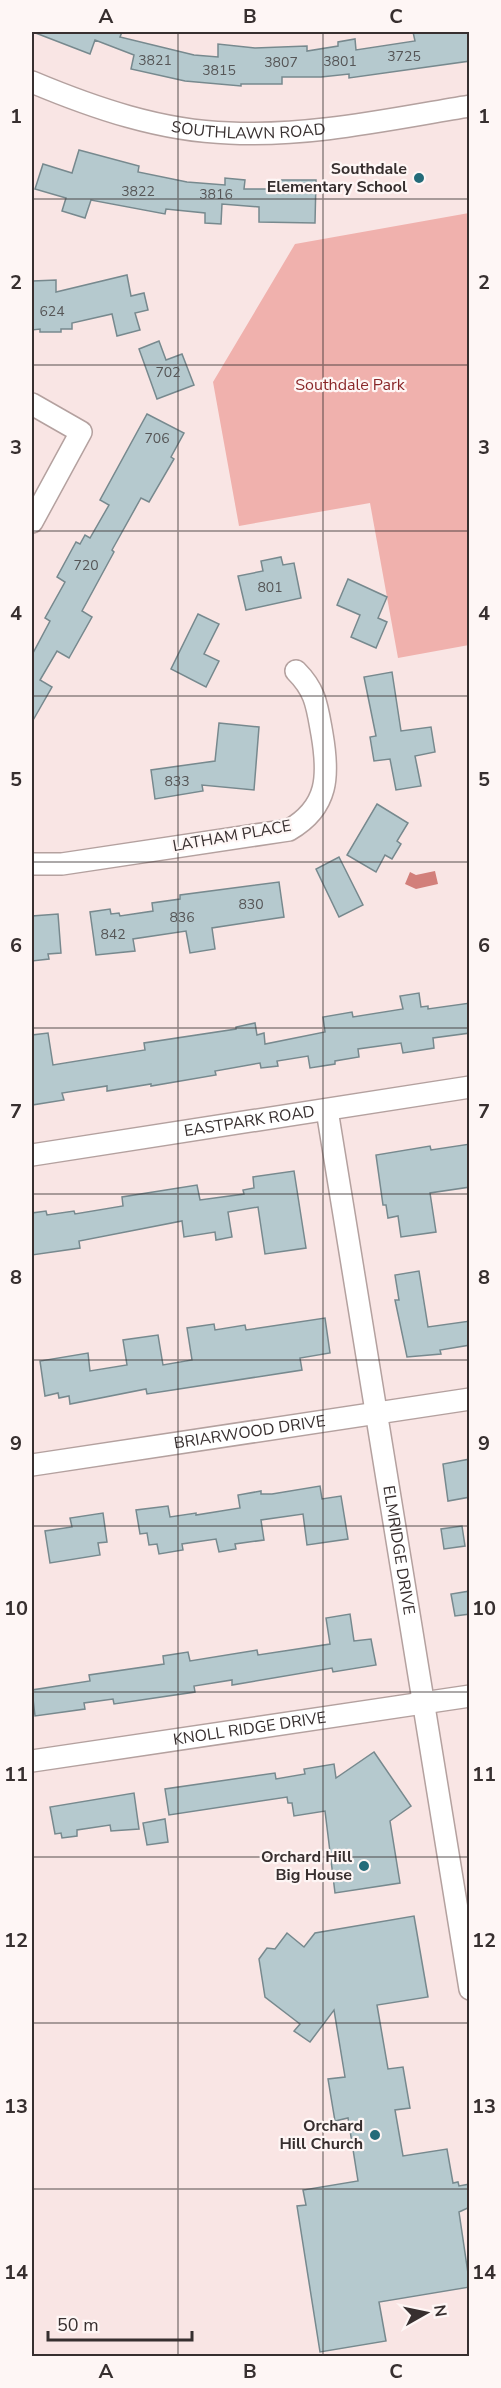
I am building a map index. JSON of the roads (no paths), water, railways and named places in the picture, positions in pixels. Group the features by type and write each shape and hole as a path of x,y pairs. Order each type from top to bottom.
{"street":[{"name":"SOUTHLAWN ROAD","path":"32,82 100,109 140,119 227,133 305,131 470,106"},
{"path":"32,404 81,432 32,522"},
{"name":"LATHAM PLACE","path":"32,864 62,864 288,830 306,820 317,804 325,784 327,765 316,701 309,684 296,671"},
{"name":"EASTPARK ROAD","path":"32,1155 470,1087"},
{"name":"ELMRIDGE DRIVE","path":"327,1110 470,1989"},
{"name":"BRIARWOOD DRIVE","path":"32,1465 470,1399"},
{"name":"KNOLL RIDGE DRIVE","path":"32,1761 470,1696"}],"place":[{"name":"Southdale Elementary School","path":"419,178"},
{"name":"Orchard Hill Big House","path":"364,1866"},
{"name":"Orchard Hill Church","path":"375,2135"}],"park label":[{"name":"Southdale Park","path":"350,385"}]}
